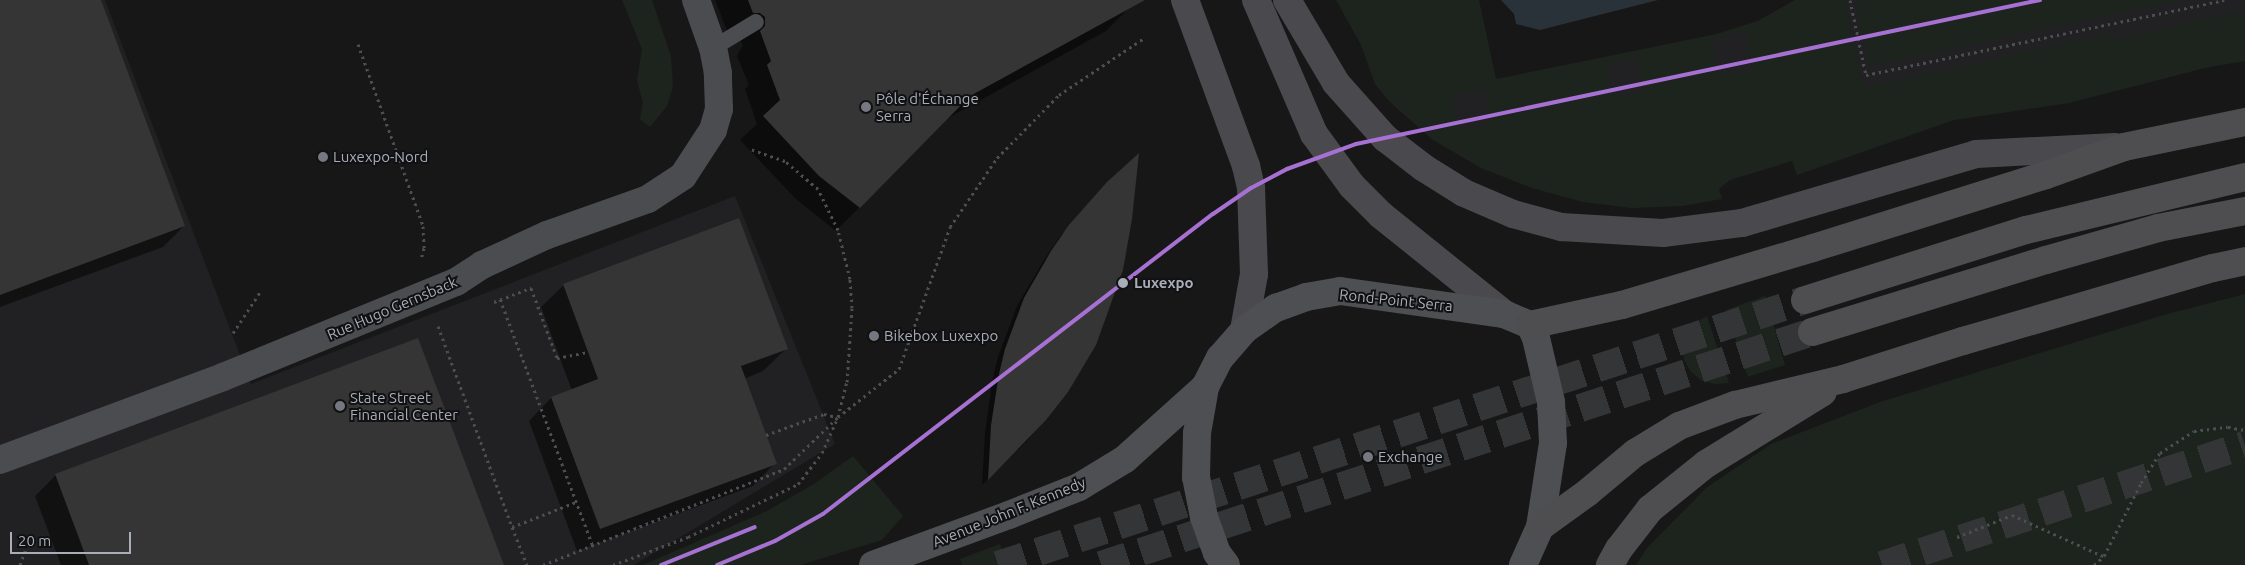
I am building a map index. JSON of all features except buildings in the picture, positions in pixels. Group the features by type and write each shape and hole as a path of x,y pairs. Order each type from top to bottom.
{"highway":[{"path":"1530,325 1622,305 1784,257 2046,175 2124,147 2245,122"},
{"path":"1805,300 2026,230 2245,177"},
{"path":"1812,332 2046,260 2158,228 2245,211"},
{"path":"1540,527 1587,493 1634,453 1679,426 1735,405 1843,379 1981,336 2213,268 2245,261"},
{"path":"1610,565 1619,549 1650,509 1699,470 1843,379"}],"main road":[{"path":"1185,0 1246,166 1251,188 1254,274 1244,330"},
{"path":"1256,0 1314,134 1352,186 1381,215 1504,314"},
{"path":"1287,0 1336,83 1385,138 1424,168 1464,193 1513,214 1562,227 1663,233 1742,223 1976,154 2124,147"},
{"name":"Rond-Point Serra","path":"1226,565 1217,553 1204,517 1196,477 1197,433 1205,387 1220,358 1244,330 1276,308 1306,297 1340,291 1504,314 1530,325"},
{"path":"1523,565 1540,527 1553,443 1551,402 1536,338 1530,325"},
{"name":"Avenue John F. Kennedy","path":"873,565 1079,487 1124,459 1205,387"}],"street":[{"name":"Rue Hugo Gernsback","path":"0,460 223,377 456,282 482,265 547,235 648,199 682,176 713,130 719,109 718,73 713,48 696,0"}],"lane":[{"path":"713,48 756,22"}],"path":[{"path":"1850,0 1866,76 2224,0"},
{"path":"543,565 593,547 784,469 838,417 899,369 950,227 996,158 1058,95 1144,38"},
{"path":"358,44 423,226 424,248 420,261"},
{"path":"613,565 688,537 798,484 822,453 838,417 848,382 852,308 850,280 838,230 818,189 785,161 750,149"},
{"path":"492,302 531,288 556,358 588,352"},
{"path":"500,299 593,547"},
{"path":"437,322 527,565"},
{"path":"766,435 824,414 838,417"},
{"path":"2094,565 2104,556 2140,483 2160,453 2194,431 2228,427 2245,430"},
{"path":"512,527 576,502"},
{"path":"1957,537 2012,514 2104,556"},
{"path":"20,565 30,535"}],"shaded area":[{"path":"0,0 105,0 251,384 735,196 835,444 634,565 0,565"},
{"path":"622,0 652,0 671,56 673,86 667,106 650,127 640,119 643,102 637,81 642,49"},
{"path":"1336,0 1479,0 1496,79 1717,34 1758,21 1795,0 1845,0 1863,88 2109,34 2110,40 2245,11 2245,61 2205,68 2069,103 1954,120 1797,175 1792,161 1730,180 1719,189 1722,199 1682,206 1632,208 1583,202 1532,188 1481,168 1433,140 1390,102 1375,84 1361,45","holes":["1745,31 1752,70 1719,74 1712,40","1637,57 1644,92 1614,97 1605,63","1483,88 1491,124 1460,130 1452,95"]},
{"path":"1501,0 1658,0 1540,30 1516,24 1514,14"},
{"path":"1795,0 2245,0 2245,31 2057,66 1433,140 1390,102 1717,34 1758,21"},
{"path":"1855,0 2181,0 1869,66"},
{"path":"2245,294 2245,565 1636,565 1647,548 1706,488 1771,444 1880,402 2167,314"},
{"path":"1765,296 1785,365 1748,377 1726,310"},
{"path":"1707,316 1729,383 1715,384 1702,381 1691,372 1684,360 1683,346 1687,333 1695,323"},
{"path":"853,456 903,516 882,540 800,565 643,565 767,511 814,484"},
{"path":"1000,544 1007,565 962,565 960,559"}],"tunnel":[{"path":"998,565 1805,300"},
{"path":"1101,565 1812,332"},
{"path":"1882,565 2245,445"}],"transit line":[{"path":"717,565 775,541 823,514 1213,214 1251,188 1287,169 1356,144 2040,0"},
{"path":"661,565 755,527"}],"place":[{"name":"Pôle d'Échange Serra","path":"866,107"},
{"name":"Luxexpo-Nord","path":"323,157"},
{"name":"Luxexpo","path":"1123,283"},
{"name":"Bikebox Luxexpo","path":"874,336"},
{"name":"State Street Financial Center","path":"340,406"},
{"name":"Exchange","path":"1368,457"}]}
